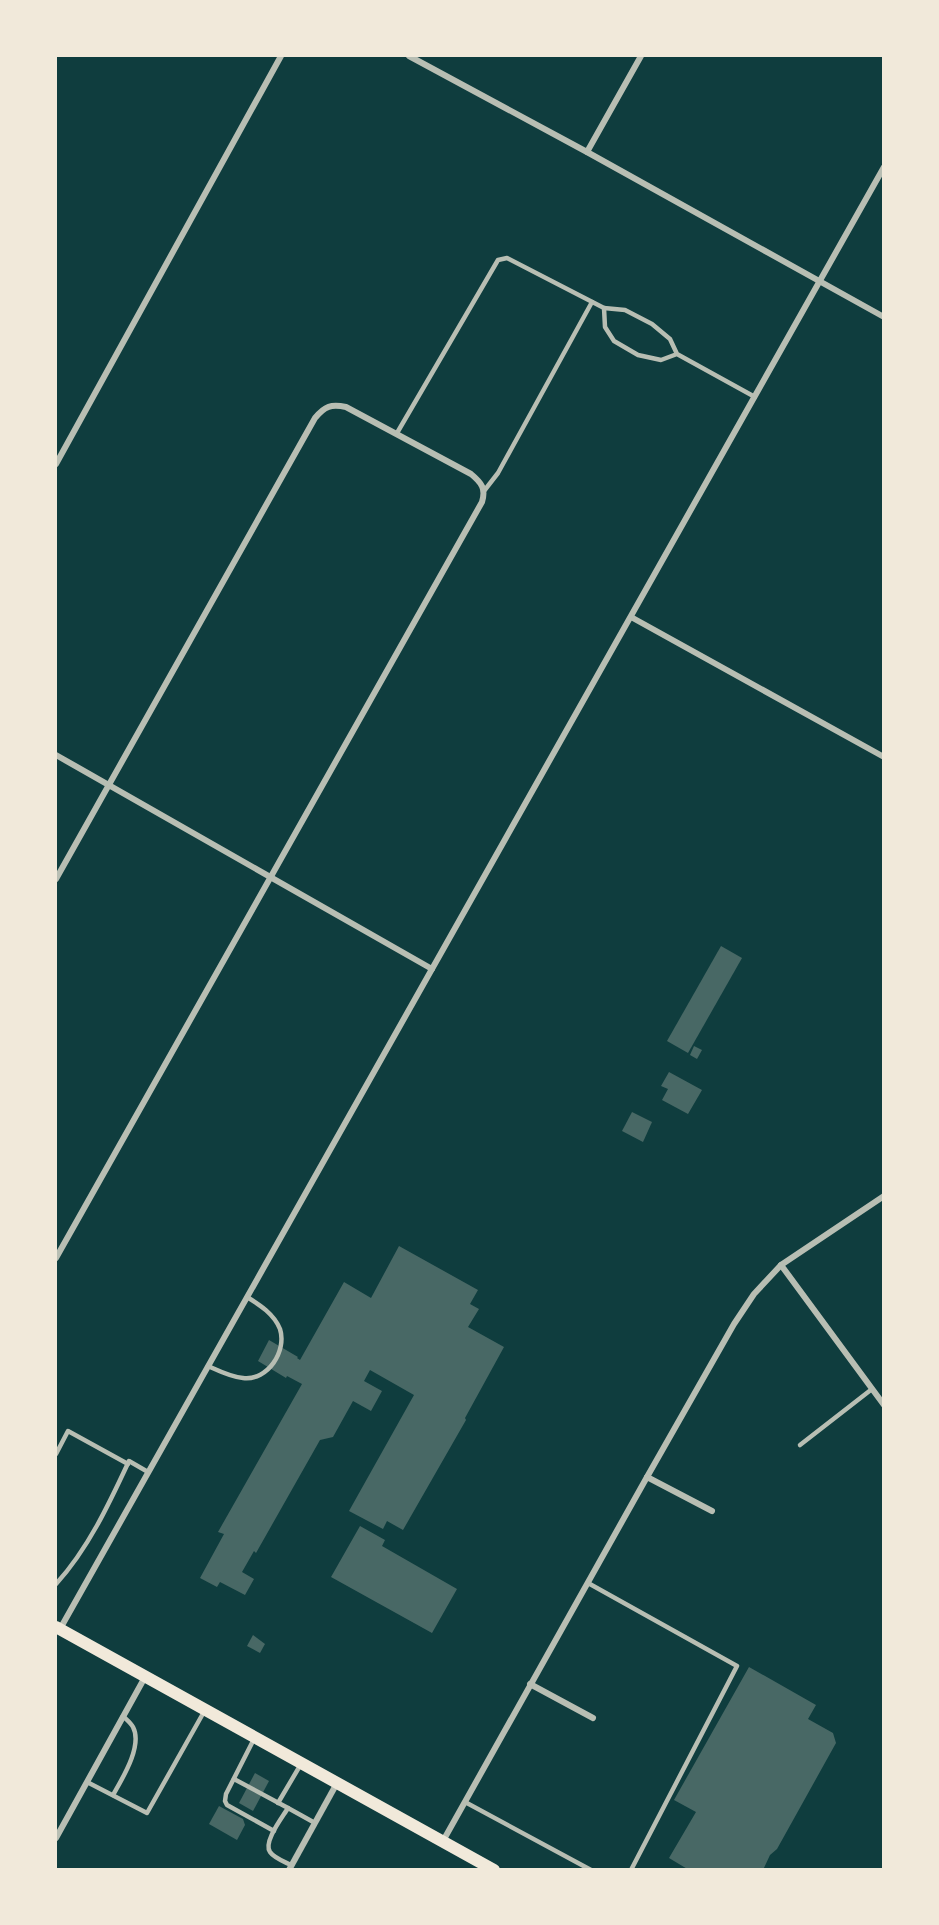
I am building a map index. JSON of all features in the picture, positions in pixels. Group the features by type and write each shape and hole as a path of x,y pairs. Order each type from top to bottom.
{"main road":[{"path":"58,1628 494,1869"}],"street":[{"path":"56,464 281,56"},
{"path":"409,56 884,317"},
{"path":"587,152 641,56"},
{"path":"58,1628 884,167"},
{"path":"56,879 315,418 323,409 334,405 346,407 397,433 480,481 484,491 482,502 56,1258"},
{"path":"631,617 884,757"},
{"path":"56,756 432,969"},
{"path":"443,1841 647,1477 734,1324 754,1294 781,1265 884,1196"},
{"path":"781,1265 884,1405"},
{"path":"647,1477 712,1511"},
{"path":"56,1838 145,1677"},
{"path":"530,1684 592,1718"},
{"path":"290,1867 338,1783"}],"lane":[{"path":"397,433 498,260 507,258 604,308 625,310 651,324 670,339 677,354 755,397"},
{"path":"484,491 498,473 592,302"},
{"path":"604,308 605,327 614,341 638,355 661,360 677,354"},
{"path":"208,1366 244,1379 266,1372 274,1362 281,1347 279,1329 266,1310 247,1297"},
{"path":"800,1445 872,1389"},
{"path":"56,1454 68,1431 128,1464"},
{"path":"56,1584 86,1544 129,1461 148,1472"},
{"path":"588,1583 737,1666 631,1869"},
{"path":"87,1782 147,1813 205,1710"},
{"path":"113,1795 133,1756 134,1728 123,1716"},
{"path":"255,1737 226,1794 225,1801 227,1805 274,1831"},
{"path":"278,1803 301,1763"},
{"path":"234,1779 315,1823"},
{"path":"465,1802 591,1869"},
{"path":"288,1808 268,1842 268,1848 272,1854 290,1867"}],"building":[{"path":"721,946 742,958 688,1053 667,1041"},
{"path":"694,1046 702,1050 697,1059 690,1055"},
{"path":"669,1072 702,1090 688,1114 662,1100 668,1089 661,1086"},
{"path":"632,1112 652,1122 643,1142 622,1131"},
{"path":"399,1246 478,1290 470,1304 479,1309 468,1327 504,1347 465,1418 466,1420 403,1530 387,1521 383,1529 349,1511 414,1395 370,1370 364,1381 382,1391 371,1411 353,1401 333,1437 320,1440 256,1553 254,1551 242,1572 254,1579 245,1595 220,1582 217,1587 200,1578 224,1534 218,1532 302,1384 287,1376 286,1378 258,1361 269,1340 300,1360 344,1282 371,1298"},
{"path":"360,1526 385,1540 382,1546 457,1589 432,1633 331,1577"},
{"path":"253,1635 265,1644 260,1653 247,1646"},
{"path":"749,1667 816,1705 808,1719 833,1733 836,1743 763,1870 689,1870 669,1858 696,1812 674,1800"},
{"path":"255,1773 269,1781 253,1811 239,1803"},
{"path":"219,1806 243,1819 245,1825 237,1840 209,1824"}]}
